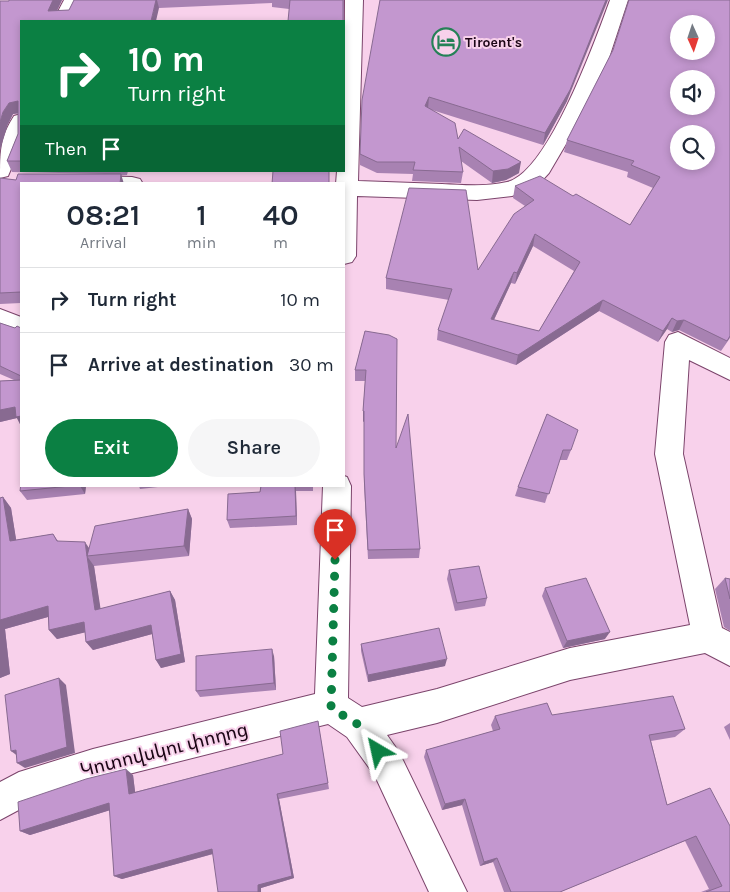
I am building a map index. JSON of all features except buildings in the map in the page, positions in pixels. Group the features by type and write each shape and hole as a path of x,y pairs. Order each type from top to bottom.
{"street":[{"path":"63,20 73,0"},
{"path":"354,0 345,188 468,193 512,189 529,181 541,168 556,144 598,61 619,0"},
{"path":"0,171 20,122"},
{"path":"0,318 20,328"},
{"path":"719,643 669,454 678,342 730,370"},
{"path":"337,487 345,716 388,764 448,892"},
{"name":"Կոտովսկու փողոց","path":"0,802 19,790 93,766 345,716 437,706 570,664 719,643"}],"place":[{"name":"Tiroent's","path":"446,42"}],"route":[{"path":"335,560 331,708 359,725 378,751"}]}
